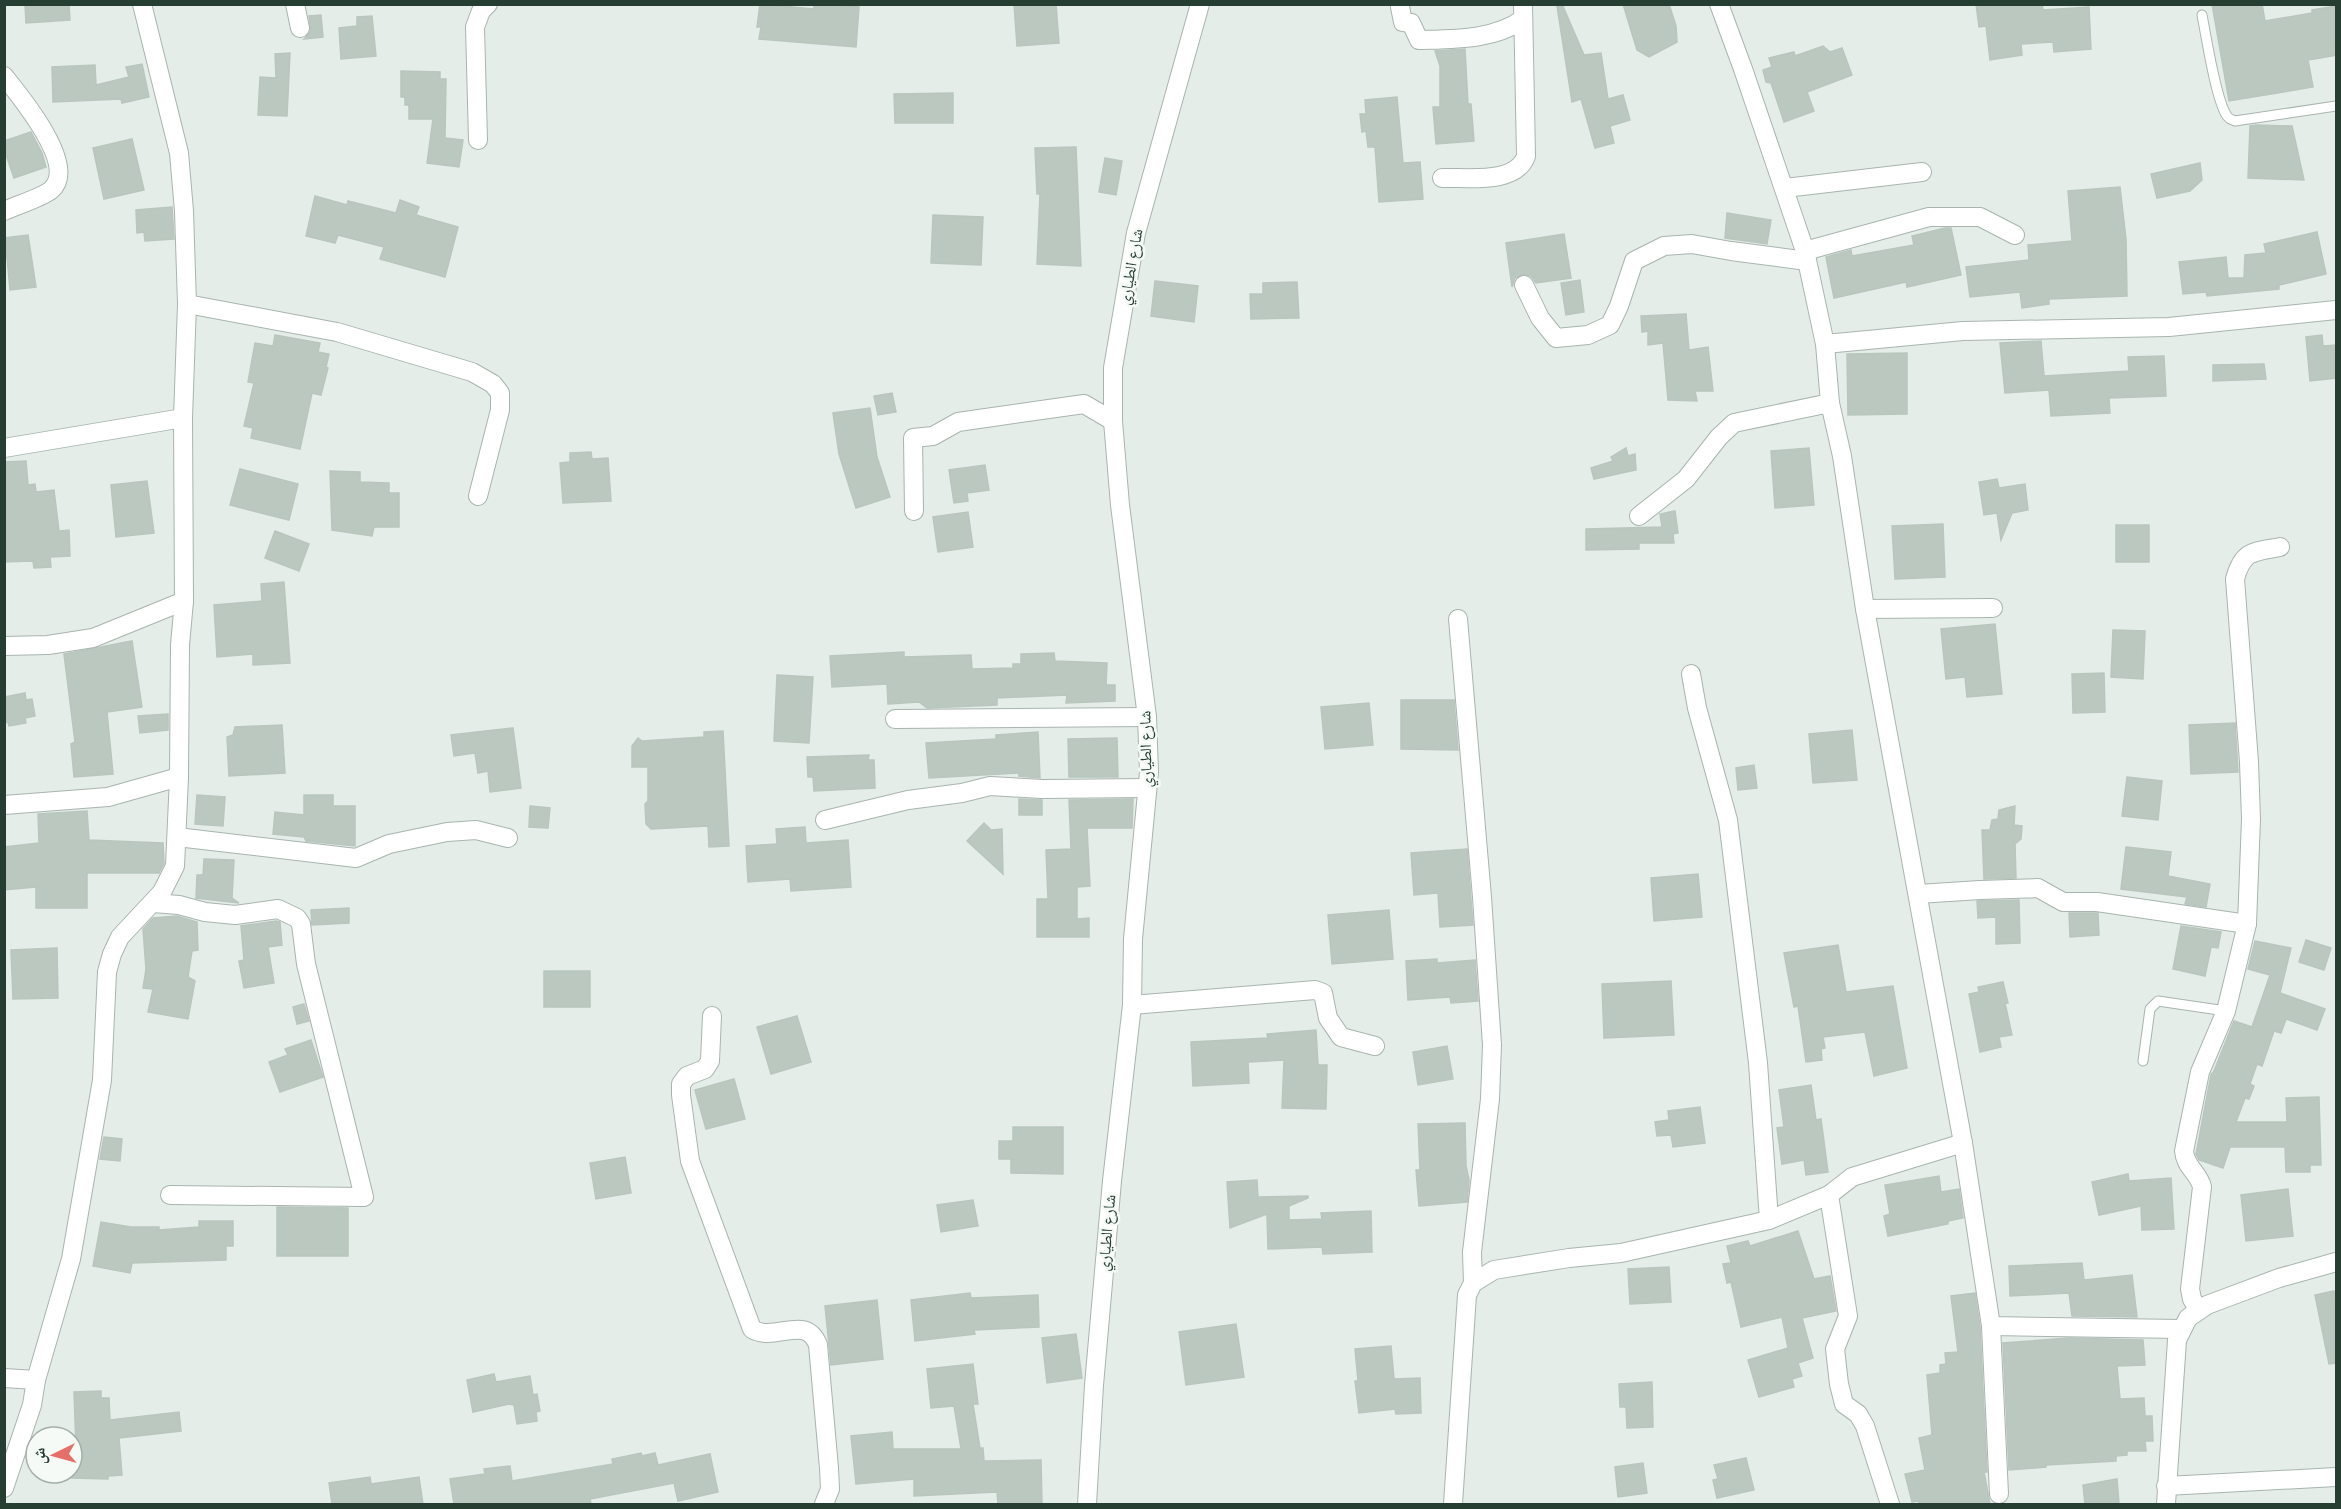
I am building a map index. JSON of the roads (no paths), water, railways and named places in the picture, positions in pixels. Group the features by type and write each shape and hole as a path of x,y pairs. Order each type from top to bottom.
{"street":[{"path":"4,1488 32,1405 36,1380 71,1259 102,1080 107,972 120,937 162,892 175,866 179,777 180,645 184,601 183,418 187,304 184,210 179,153 142,4"},
{"path":"295,4 300,28"},
{"path":"478,140 475,27 481,11 488,4"},
{"name":"شارع الطياري","path":"1087,1504 1112,1180 1132,1005 1133,939 1147,788 1147,717 1120,505 1113,421 1113,368 1136,234 1200,4"},
{"path":"1719,4 1785,189 1806,256 1824,344 1830,403 1842,456 1865,609 1963,1143 1991,1326 1999,1494"},
{"path":"1400,7 1403,22 1411,23 1419,40 1485,35 1515,25 1523,12"},
{"path":"1442,178 1497,176 1516,171 1523,164 1526,156 1523,12"},
{"path":"4,76 21,95 54,151 58,167 56,183 51,190 4,211"},
{"path":"1785,189 1922,172"},
{"path":"1524,285 1540,318 1556,338 1588,335 1610,324 1620,306 1634,261 1664,246 1692,244 1731,251 1806,256 1929,217 1980,218 2015,235"},
{"path":"187,304 338,332 471,372 493,384 500,393 500,410 478,496"},
{"path":"1824,344 1963,331 2169,327 2337,310"},
{"path":"1639,516 1686,479 1719,437 1734,423 1830,403"},
{"path":"914,511 913,438 933,436 958,422 1084,404 1113,421"},
{"path":"4,448 183,418"},
{"path":"2198,1310 2190,1289 2202,1187 2201,1181 2184,1159 2184,1151 2200,1072 2226,1011 2247,924 2250,840 2249,762 2235,579 2239,564 2248,554 2280,547"},
{"path":"4,646 48,645 93,638 184,601"},
{"path":"1865,609 1992,608"},
{"path":"1453,1504 1467,1295 1473,1283 1472,1252 1490,1099 1492,1045 1482,885 1458,619"},
{"path":"1691,674 1697,708 1728,820 1758,1063 1769,1221"},
{"path":"895,719 1147,717"},
{"path":"4,806 108,797 179,777"},
{"path":"825,820 908,800 962,793 990,786 1042,789 1147,788"},
{"path":"177,837 356,858 389,844 447,832 476,830 508,838"},
{"path":"1918,894 2038,888 2063,902 2117,904 2247,924"},
{"path":"153,903 235,915 278,909 297,918 301,924 306,964 364,1197 170,1195"},
{"path":"1132,1005 1315,990 1323,993 1328,1018 1341,1037 1375,1046"},
{"path":"712,1016 710,1061 705,1069 687,1076 680,1090 690,1161 752,1329 759,1333 802,1329 810,1331 815,1336 818,1345 829,1468 830,1489 824,1504"},
{"path":"1473,1283 1494,1270 1569,1258 1621,1253 1769,1221 1829,1195 1852,1177 1963,1143"},
{"path":"1829,1195 1848,1316 1835,1349 1839,1384 1844,1404 1858,1414 1865,1426 1890,1504"},
{"path":"2166,1504 2176,1352 2181,1329 2188,1318 2198,1310 2278,1278 2337,1262"},
{"path":"1991,1326 2181,1329"},
{"path":"4,1378 36,1380"},
{"path":"2166,1486 2337,1477"}],"lane":[{"path":"2202,15 2217,86 2224,111 2231,119 2235,121 2337,106"},
{"path":"2143,1061 2150,1009 2158,1001 2226,1011"}]}
